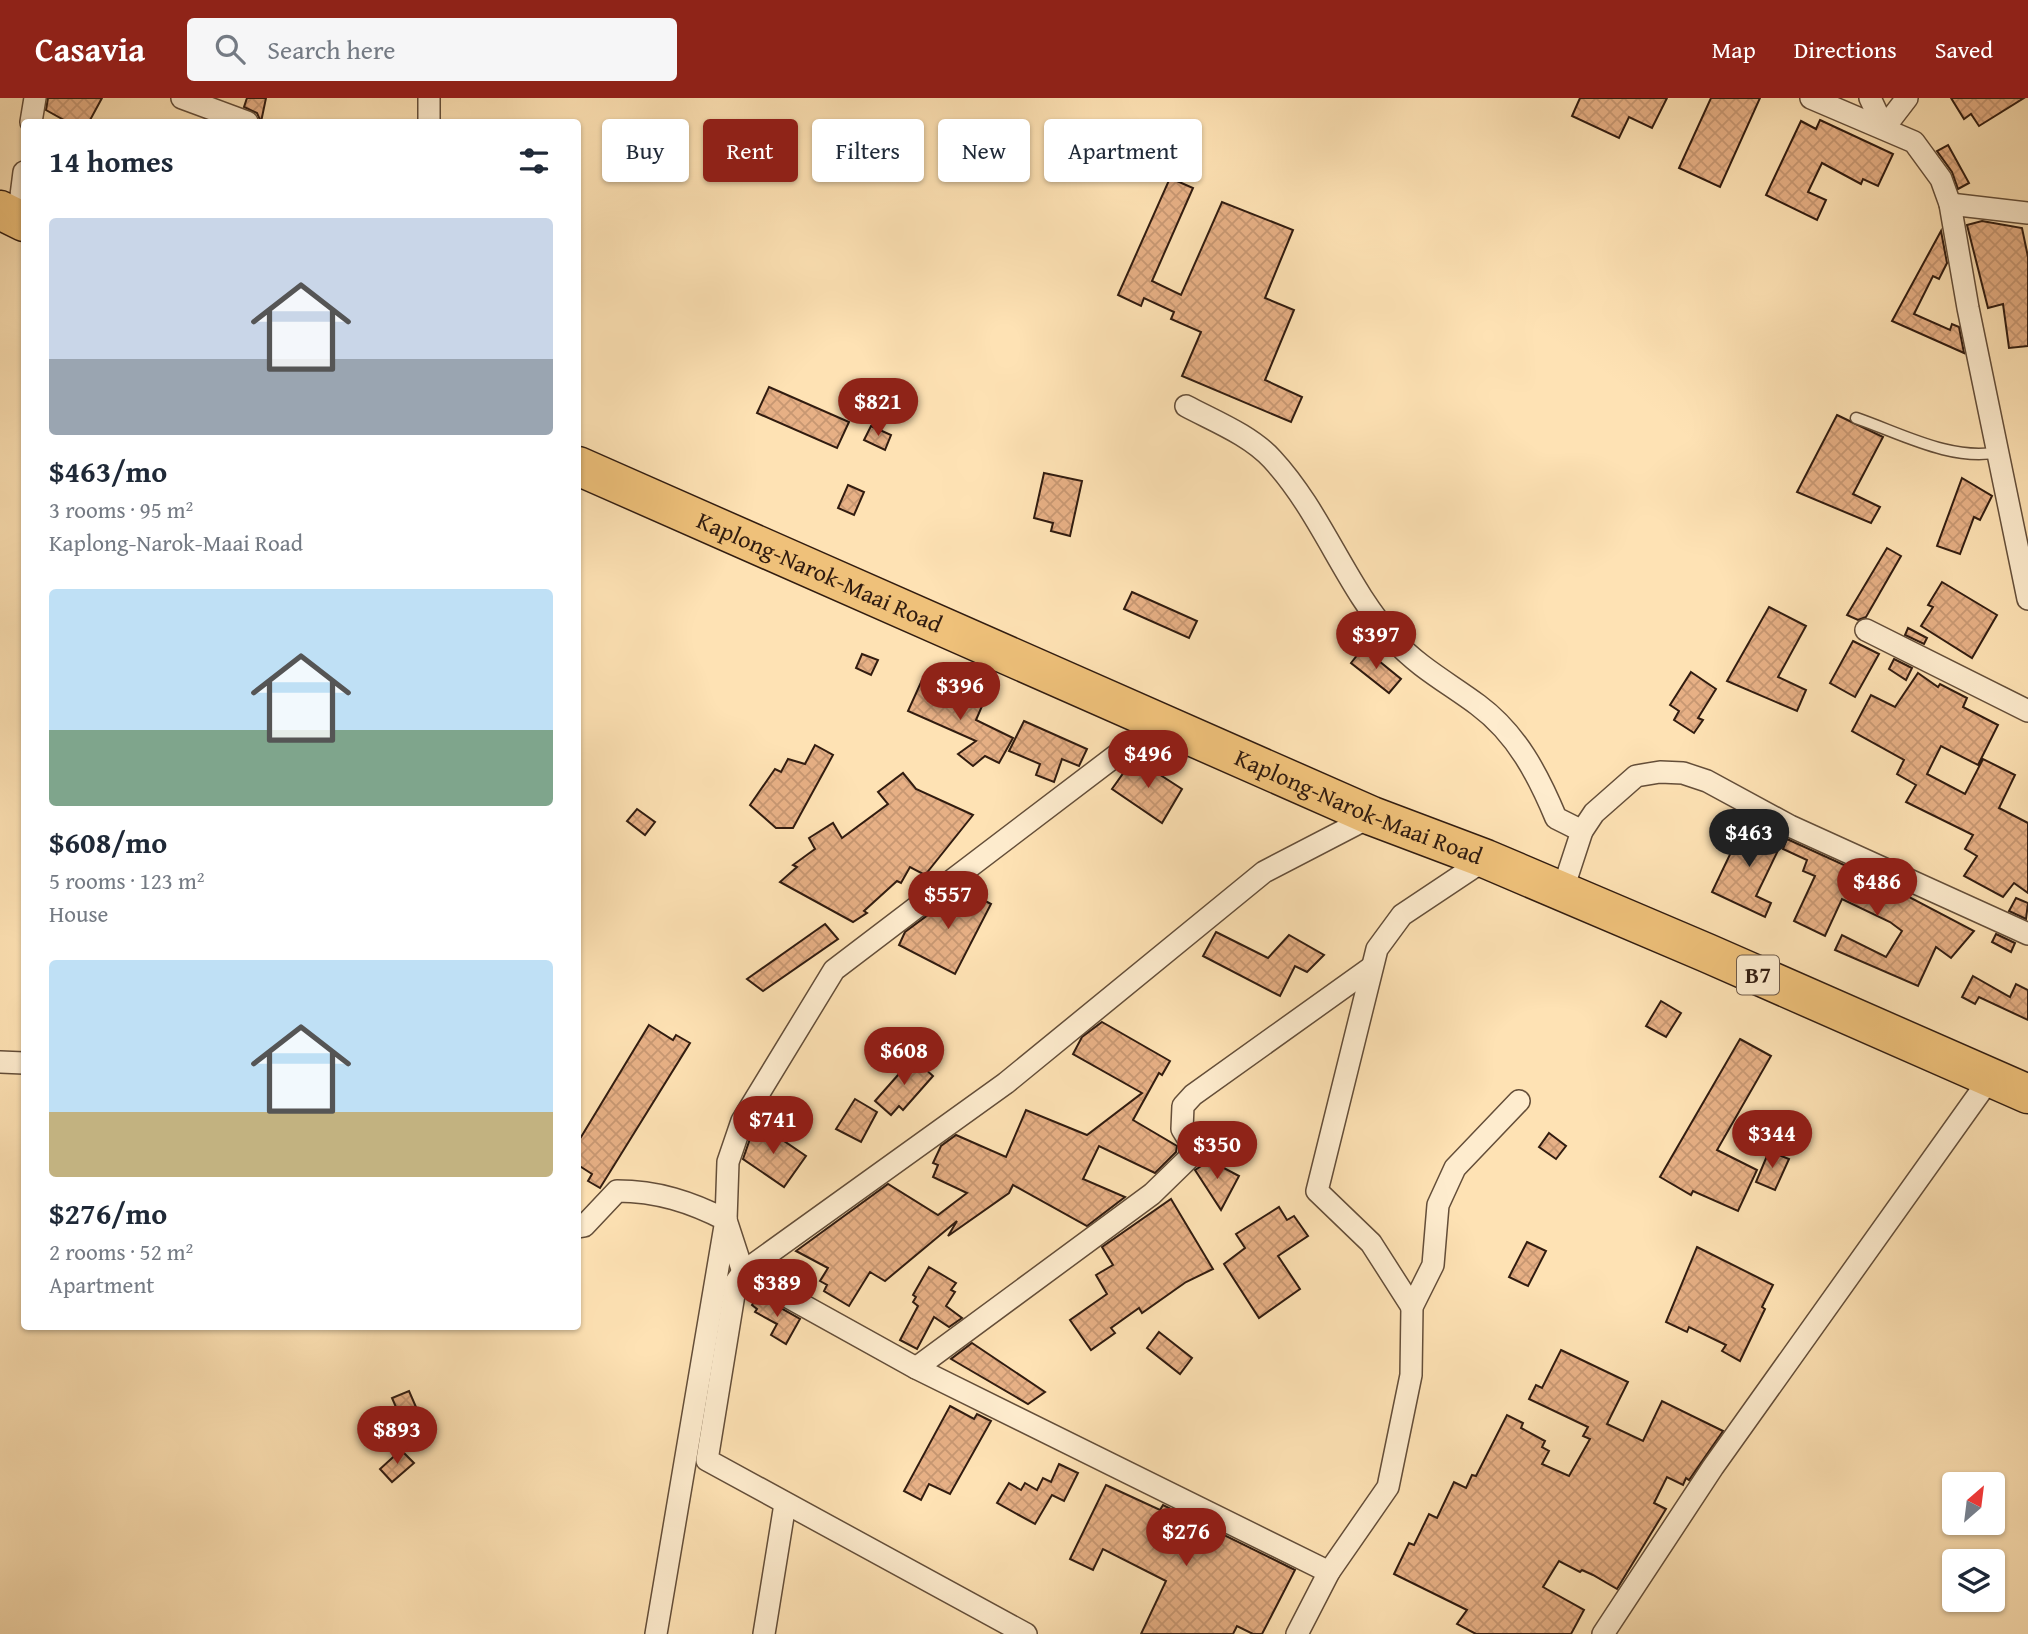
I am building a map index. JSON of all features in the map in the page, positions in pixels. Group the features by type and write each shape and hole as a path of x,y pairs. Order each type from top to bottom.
{"highway":[{"name":"Kaplong-Narok-Maai Road","path":"581,467 1372,816 1486,859 2028,1094"}],"street":[{"path":"32,119 35,98"},
{"path":"183,98 239,119"},
{"path":"429,98 429,119"},
{"path":"1811,98 1914,142 1941,179 1950,204 1968,309 2028,599"},
{"path":"1870,98 1884,128"},
{"path":"1884,128 1906,98"},
{"path":"14,217 21,186"},
{"path":"1950,204 2025,217"},
{"path":"1186,406 1235,431 1270,457 1304,500 1375,616 1394,640 1423,667 1481,708 1508,734 1537,771 1556,818 1582,831"},
{"path":"1866,630 2028,711"},
{"path":"656,1634 726,1220 728,1162 741,1121 834,970 1160,722"},
{"path":"1562,892 1582,831 1594,813 1636,776 1660,772 1683,774 1707,781 1831,845 2028,934"},
{"path":"1026,1634 707,1460 736,1282 743,1272 1006,1083 1264,872 1372,816"},
{"path":"1412,1307 1371,1242 1317,1191 1377,949 1402,915 1486,859"},
{"path":"916,1368 1152,1194 1190,1157 1190,1142 1182,1129 1183,1106 1193,1095 1372,967"},
{"path":"0,1062 21,1063"},
{"path":"1603,1634 1713,1467 1991,1077"},
{"path":"1297,1634 1329,1572 1388,1487 1411,1375 1412,1307 1433,1265 1438,1205 1455,1168 1518,1101"},
{"path":"581,1226 617,1191 643,1191 693,1203 726,1220 743,1272 916,1368 1329,1572"},
{"path":"764,1634 785,1504"}],"lane":[{"path":"1856,418 1962,454 1981,456 1999,452"}],"building":[{"path":"48,98 102,98 91,119 62,119 46,110"},
{"path":"247,98 266,98 262,119 257,113 244,107"},
{"path":"1580,98 1667,98 1652,128 1629,117 1619,138 1572,116"},
{"path":"1711,98 1760,98 1720,187 1679,168"},
{"path":"1951,98 2024,98 1979,126 1971,114 1964,119"},
{"path":"1820,120 1893,154 1878,186 1863,179 1861,184 1822,163 1808,192 1826,200 1817,220 1766,195 1801,121 1816,129"},
{"path":"1948,145 1969,183 1958,189 1952,172 1937,151"},
{"path":"1168,182 1179,182 1193,188 1152,281 1181,295 1222,202 1293,230 1265,298 1294,310 1265,380 1302,397 1291,422 1182,376 1201,332 1171,319 1174,312 1144,298 1141,306 1118,295"},
{"path":"1982,221 2022,228 2028,257 2028,346 2009,348 2003,304 1988,308 1967,225"},
{"path":"1941,231 1947,263 1939,279 1933,276 1914,314 1950,330 1952,324 1959,327 1964,353 1892,321"},
{"path":"769,387 849,422 837,448 757,413"},
{"path":"1837,415 1883,437 1853,494 1880,507 1871,523 1797,492"},
{"path":"871,426 891,435 885,450 864,440"},
{"path":"1044,473 1082,481 1070,536 1051,531 1053,523 1034,518"},
{"path":"1962,478 1992,496 1980,520 1974,517 1960,554 1937,546"},
{"path":"848,485 864,492 854,515 838,508"},
{"path":"1887,548 1901,556 1866,617 1858,620 1847,615"},
{"path":"1942,582 1997,615 1972,658 1921,626 1933,607 1928,605"},
{"path":"1132,592 1197,621 1189,638 1124,609"},
{"path":"1769,607 1806,626 1778,677 1806,690 1797,711 1727,681"},
{"path":"1908,628 1927,638 1924,644 1905,635"},
{"path":"1853,641 1879,654 1855,697 1830,683"},
{"path":"1363,648 1401,679 1389,693 1351,663"},
{"path":"862,654 878,660 871,675 856,668"},
{"path":"1894,659 1912,668 1906,680 1889,669"},
{"path":"1691,672 1716,689 1698,718 1703,720 1694,733 1674,720 1679,711 1670,705"},
{"path":"1918,673 1938,687 1940,684 1967,698 1963,707 1998,725 1978,765 1941,746 1927,774 1965,794 1983,759 2015,775 1999,808 2028,823 2028,893 2014,883 2003,897 1964,876 1977,856 1965,849 1973,835 1906,802 1916,785 1897,774 1904,760 1852,731 1871,695 1895,707"},
{"path":"922,680 982,706 976,720 1013,738 999,763 985,756 973,766 958,754 976,741 908,711"},
{"path":"1024,721 1087,749 1079,766 1062,759 1054,782 1036,775 1040,764 1009,751"},
{"path":"815,745 833,755 793,828 776,828 750,805 775,769 781,772 788,759 805,764"},
{"path":"1134,758 1182,789 1162,823 1112,789"},
{"path":"903,773 916,789 973,815 925,875 910,867 901,883 897,881 864,911 867,913 853,922 780,882 797,867 793,865 815,849 809,838 833,823 842,838 888,804 878,792"},
{"path":"637,809 655,822 645,835 627,821"},
{"path":"1745,823 1767,834 1769,829 1784,838 1756,896 1771,903 1765,917 1712,892"},
{"path":"1787,839 1855,870 1852,877 1893,896 1896,890 1974,931 1951,958 1936,947 1918,986 1835,950 1842,935 1886,957 1902,931 1890,922 1842,899 1825,936 1794,921 1815,876 1803,871 1807,860 1783,849"},
{"path":"963,889 991,904 955,974 899,945 905,932"},
{"path":"2016,898 2028,903 2026,919 2009,911"},
{"path":"825,924 838,939 763,991 747,979"},
{"path":"1216,932 1268,958 1289,935 1324,955 1307,972 1295,966 1280,996 1203,956"},
{"path":"1996,934 2015,943 2011,952 1992,942"},
{"path":"1973,976 2010,997 2016,984 2028,990 2028,1020 1979,997 1975,1004 1962,997"},
{"path":"1661,1001 1681,1013 1666,1037 1646,1026"},
{"path":"1102,1022 1170,1061 1162,1075 1159,1073 1133,1120 1177,1146 1176,1152 1155,1173 1099,1146 1083,1179 1125,1197 1087,1226 1013,1185 1009,1193 948,1236 957,1221 885,1281 870,1272 849,1306 824,1291 827,1285 820,1281 828,1268 796,1251 888,1184 938,1215 967,1193 933,1177 938,1165 933,1163 941,1146 956,1135 1006,1157 1026,1110 1087,1135 1142,1093 1073,1054 1082,1037"},
{"path":"649,1025 673,1040 676,1035 690,1043 600,1188 588,1181 592,1174 581,1167 581,1137"},
{"path":"1740,1039 1771,1056 1717,1150 1757,1170 1738,1211 1693,1191 1691,1195 1660,1177"},
{"path":"913,1058 933,1076 903,1110 899,1106 891,1115 875,1101"},
{"path":"855,1099 877,1112 861,1142 836,1129"},
{"path":"759,1124 806,1156 784,1187 743,1159 751,1136"},
{"path":"1549,1133 1566,1146 1556,1159 1539,1147"},
{"path":"1769,1151 1789,1159 1775,1190 1756,1182"},
{"path":"1214,1158 1220,1166 1239,1176 1221,1210 1195,1170"},
{"path":"1171,1199 1213,1269 1186,1282 1142,1313 1139,1308 1111,1328 1115,1333 1091,1350 1070,1320 1107,1294 1096,1275 1113,1265 1102,1247"},
{"path":"1279,1207 1287,1220 1294,1216 1308,1236 1278,1256 1300,1289 1259,1318 1224,1264 1245,1248 1236,1234"},
{"path":"1527,1242 1546,1251 1528,1286 1509,1277"},
{"path":"1697,1247 1773,1285 1762,1307 1765,1309 1740,1361 1722,1351 1726,1345 1689,1327 1687,1332 1666,1322"},
{"path":"929,1267 956,1283 951,1290 955,1292 946,1306 962,1318 949,1327 934,1317 917,1349 900,1340 918,1306 913,1302 916,1297 913,1295"},
{"path":"758,1295 800,1319 786,1344 771,1335 777,1324 755,1312 757,1309 752,1305"},
{"path":"1159,1332 1192,1358 1180,1374 1147,1348"},
{"path":"972,1343 1045,1392 1028,1404 951,1359"},
{"path":"1561,1350 1628,1382 1607,1424 1643,1441 1662,1401 1723,1431 1683,1485 1667,1477 1654,1503 1666,1509 1617,1589 1593,1575 1582,1570 1580,1572 1559,1561 1543,1587 1584,1610 1571,1634 1476,1634 1457,1624 1467,1610 1394,1574 1409,1543 1414,1545 1429,1514 1437,1518 1454,1482 1466,1488 1472,1475 1476,1476 1507,1415 1523,1423 1521,1428 1545,1441 1542,1447 1549,1451 1542,1464 1569,1476 1590,1439 1583,1436 1588,1427 1529,1399 1536,1385 1542,1388"},
{"path":"409,1391 419,1414 402,1421 392,1398"},
{"path":"950,1406 974,1419 977,1414 991,1421 950,1494 929,1484 921,1500 904,1491"},
{"path":"401,1450 414,1463 392,1482 380,1469"},
{"path":"1059,1464 1078,1473 1064,1501 1052,1495 1035,1524 997,1503 1009,1483 1021,1490 1025,1483 1037,1490 1043,1478 1051,1482"},
{"path":"1106,1485 1160,1510 1163,1505 1295,1570 1262,1634 1253,1634 1237,1626 1233,1634 1141,1634 1166,1581 1103,1549 1093,1570 1070,1559"}]}
